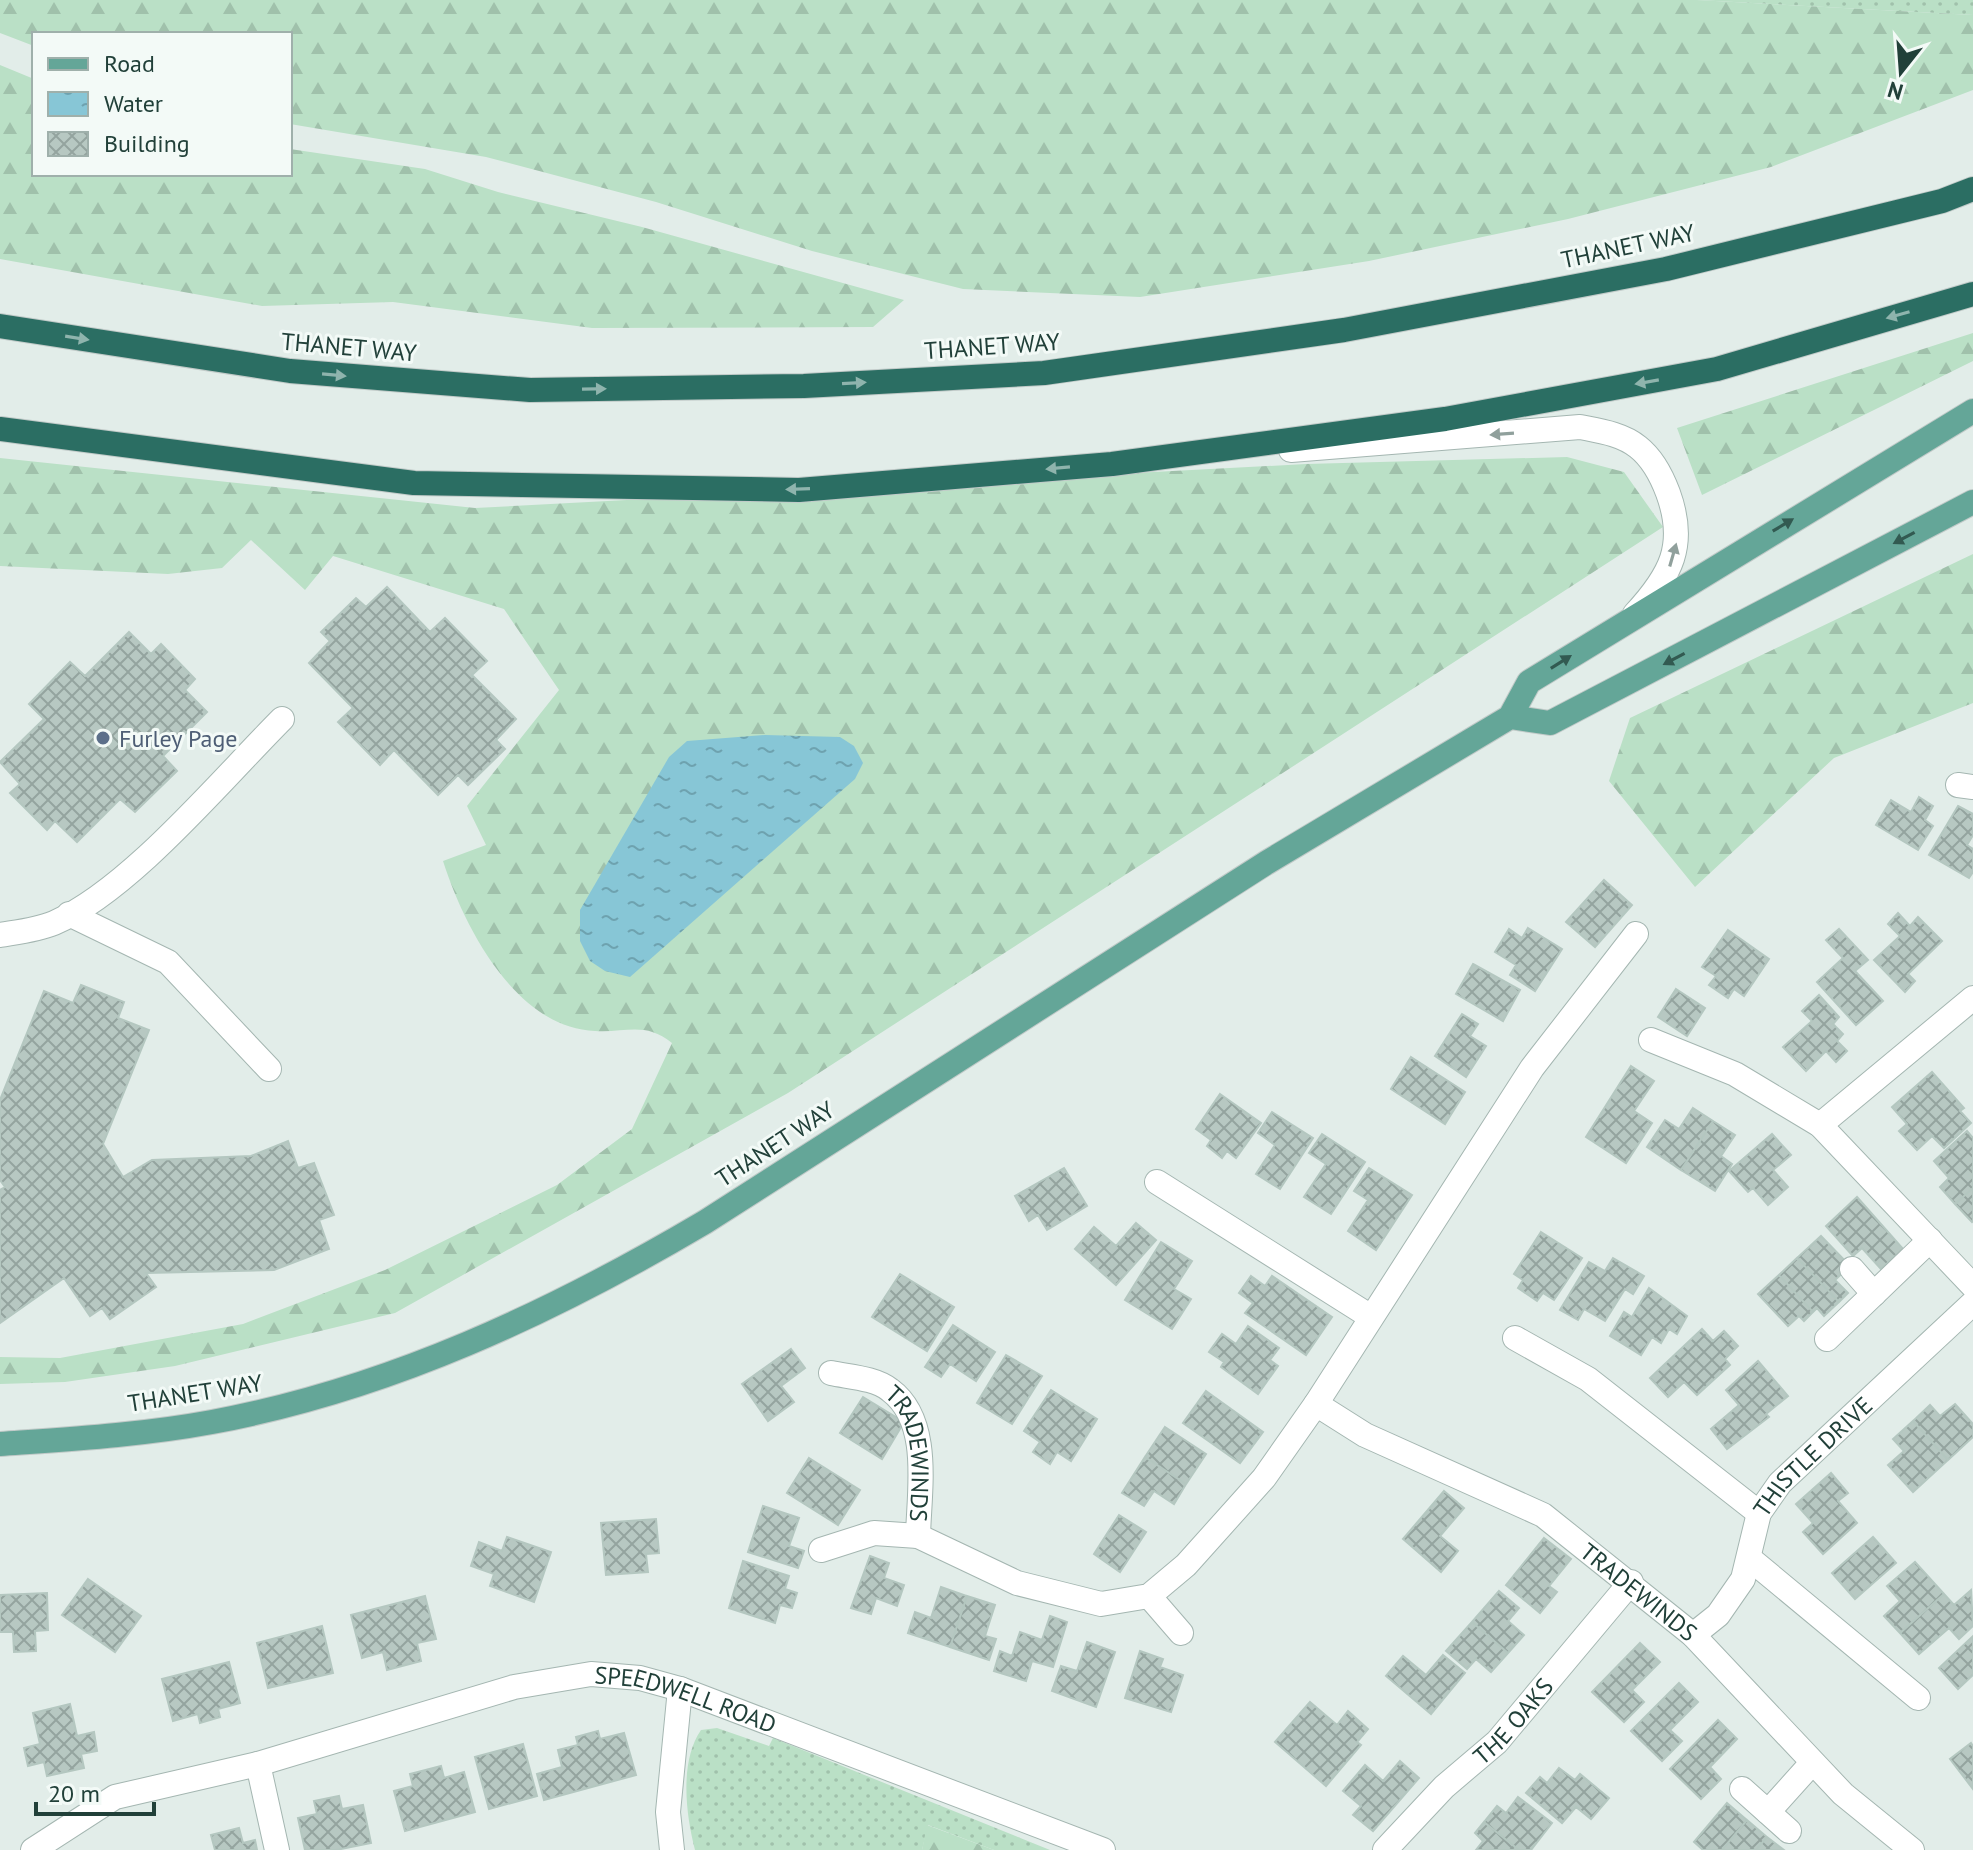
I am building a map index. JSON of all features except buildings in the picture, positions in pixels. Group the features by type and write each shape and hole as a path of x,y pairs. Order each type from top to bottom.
{"highway":[{"name":"THANET WAY","path":"0,326 290,371 530,390 804,386 1044,373 1344,330 1666,269 1942,201 1973,189"},
{"path":"0,429 414,483 799,490 1112,464 1445,419 1717,369 1973,294"}],"main road":[{"path":"1973,411 1529,682 1510,717 1550,723 1973,502"},
{"name":"THANET WAY","path":"0,1444 136,1433 282,1407 396,1372 522,1321 617,1274 705,1222 1266,863 1510,717"}],"street":[{"path":"1112,464 1580,427 1612,434 1639,447 1662,476 1677,516 1676,545 1667,574 1631,619"},
{"path":"0,935 41,927 69,914 134,868 282,719"},
{"path":"69,914 168,962 269,1069"},
{"path":"1181,1633 1149,1596 1186,1565 1264,1478 1316,1404 1532,1068 1636,934"},
{"path":"1820,1125 1973,998"},
{"path":"1651,1040 1735,1074 1820,1125 1973,1286"},
{"path":"1157,1182 1371,1317"},
{"path":"1827,1339 1930,1240"},
{"path":"1852,1269 1874,1294"},
{"name":"THISTLE DRIVE","path":"1693,1635 1718,1615 1743,1579 1759,1513 1780,1483 1973,1303"},
{"path":"1515,1338 1588,1379 1759,1513"},
{"name":"TRADEWINDS","path":"831,1373 881,1385 906,1405 917,1433 918,1536"},
{"name":"TRADEWINDS","path":"1316,1404 1365,1435 1543,1515 1631,1582 1693,1635 1843,1794 1912,1850"},
{"name":"TRADEWINDS","path":"821,1550 874,1533 918,1536 1017,1583 1101,1604 1149,1596"},
{"path":"1749,1558 1918,1698"},
{"name":"THE OAKS","path":"1385,1850 1444,1787 1497,1742 1631,1582"},
{"name":"SPEEDWELL ROAD","path":"33,1850 115,1797 258,1764 530,1684 606,1674 680,1689 1103,1850"},
{"path":"672,1850 668,1812 680,1689"},
{"path":"1768,1812 1812,1763"},
{"path":"258,1764 277,1850"},
{"path":"1742,1789 1789,1831"}],"green space":[{"path":"0,0 1697,0 1973,15 1973,90 1771,167 1568,219 1369,261 1140,297 963,289 812,251 656,202 486,157 292,124 292,32 32,32 32,45 0,33"},
{"path":"1697,0 1973,0 1973,15"},
{"path":"0,65 32,78 32,176 292,176 292,149 425,169 498,192 642,227 904,300 873,327 592,328 393,302 262,306 0,259"},
{"path":"1973,333 1973,361 1702,495 1677,428"},
{"path":"1567,457 1624,472 1663,527 788,1093 395,1313 175,1366 65,1382 0,1384 0,1357 60,1358 243,1324 385,1270 557,1185 632,1129 672,1043 644,1030 595,1031 567,1026 541,1012 497,970 479,943 452,887 443,861 486,845 467,806 559,690 504,609 333,556 305,590 251,540 222,568 168,574 0,566 0,458 475,508 1306,464"},
{"path":"1973,554 1973,703 1834,758 1695,887 1609,781 1630,718"},
{"path":"717,1728 769,1746 773,1738 1050,1850 994,1850 928,1825 922,1850 695,1850 687,1805 687,1773 694,1743 701,1730"},
{"path":"927,1825 994,1850 922,1850"}],"water":[{"path":"765,735 840,737 854,746 863,763 855,779 630,977 605,971 590,961 580,941 580,910 669,757 687,741"}],"place":[{"name":"Furley Page","path":"103,738"}]}
